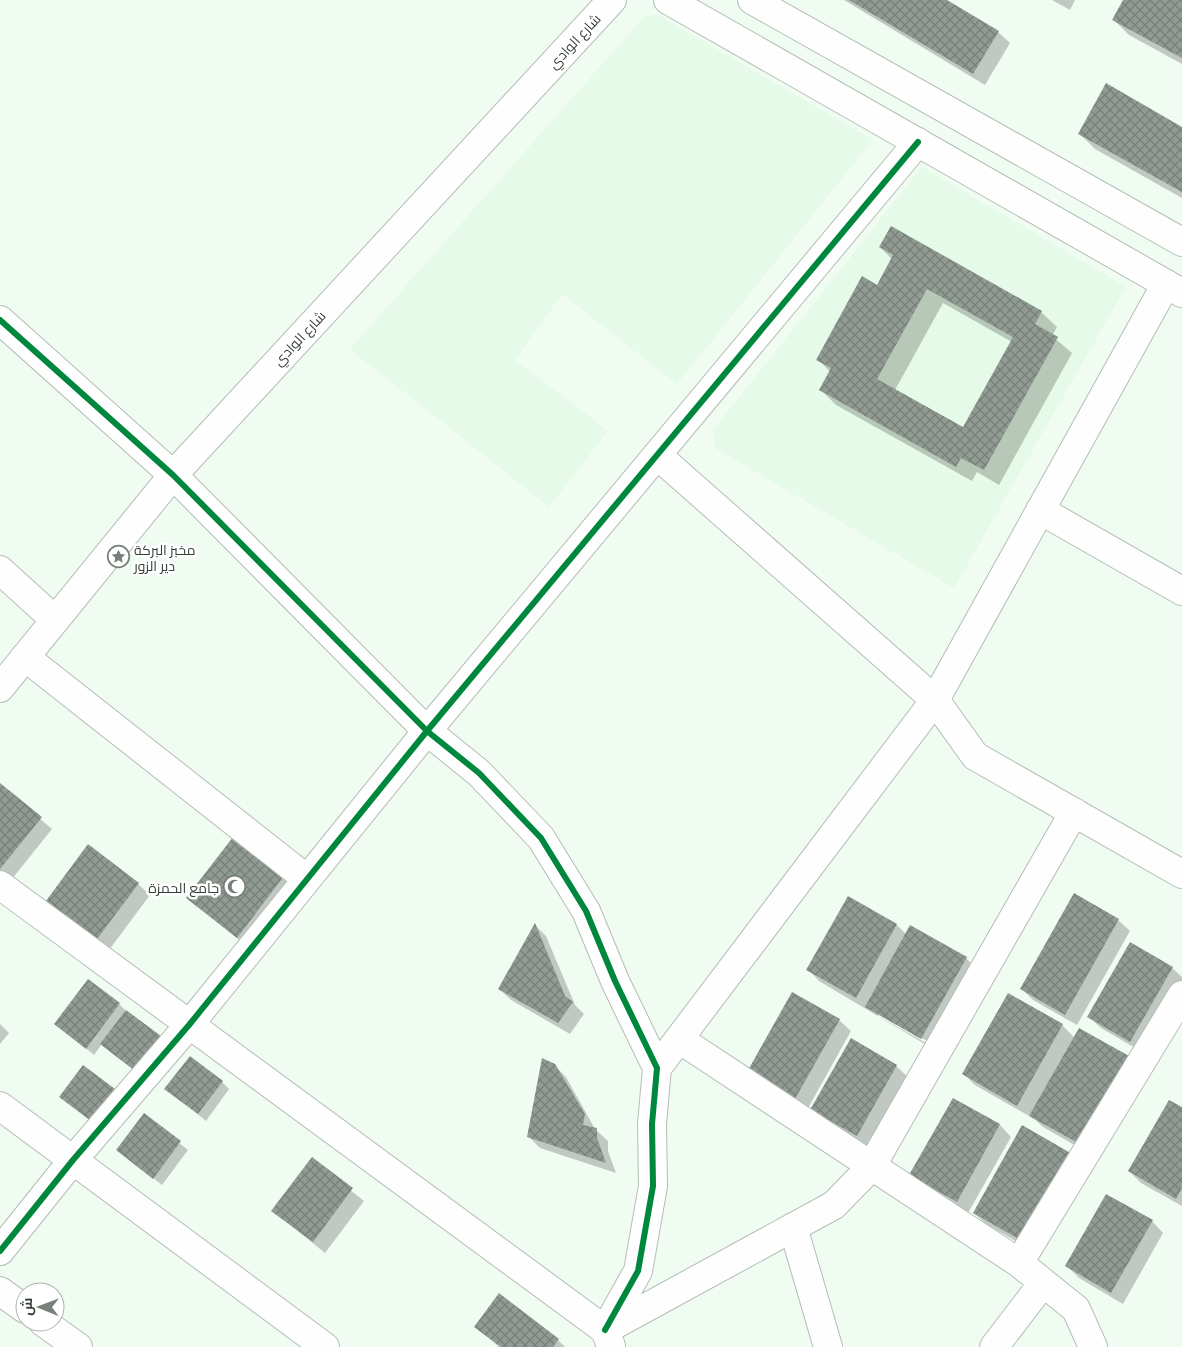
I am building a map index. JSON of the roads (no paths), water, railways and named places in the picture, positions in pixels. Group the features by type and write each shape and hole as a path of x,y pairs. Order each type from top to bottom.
{"street":[{"name":"شارع الوادي","path":"0,688 174,475 612,0"},
{"path":"657,1068 935,700 1040,510 1174,288 668,0"},
{"path":"752,0 1182,242"},
{"path":"0,1251 73,1160 189,1025 427,731 918,142"},
{"path":"0,320 174,475 427,731 479,773 540,838 586,911 615,981 657,1068 652,1124 653,1186 638,1271 608,1339"},
{"path":"657,455 935,700 975,756 1182,874"},
{"path":"1040,510 1182,591"},
{"path":"0,570 55,620"},
{"path":"25,657 307,879"},
{"path":"608,1339 793,1227 834,1205 871,1167 1074,812"},
{"path":"0,885 608,1339"},
{"path":"1019,1263 1182,995"},
{"path":"679,1039 1019,1263 1076,1309 1093,1347"},
{"path":"0,1106 325,1347"},
{"path":"793,1227 828,1347"},
{"path":"994,1347 1043,1283"},
{"path":"0,1291 15,1302"},
{"path":"57,1332 78,1347"}],"place":[{"name":"مخبز البركة دير الزور","path":"118,557"},
{"name":"جامع الحمزة","path":"235,887"}]}
